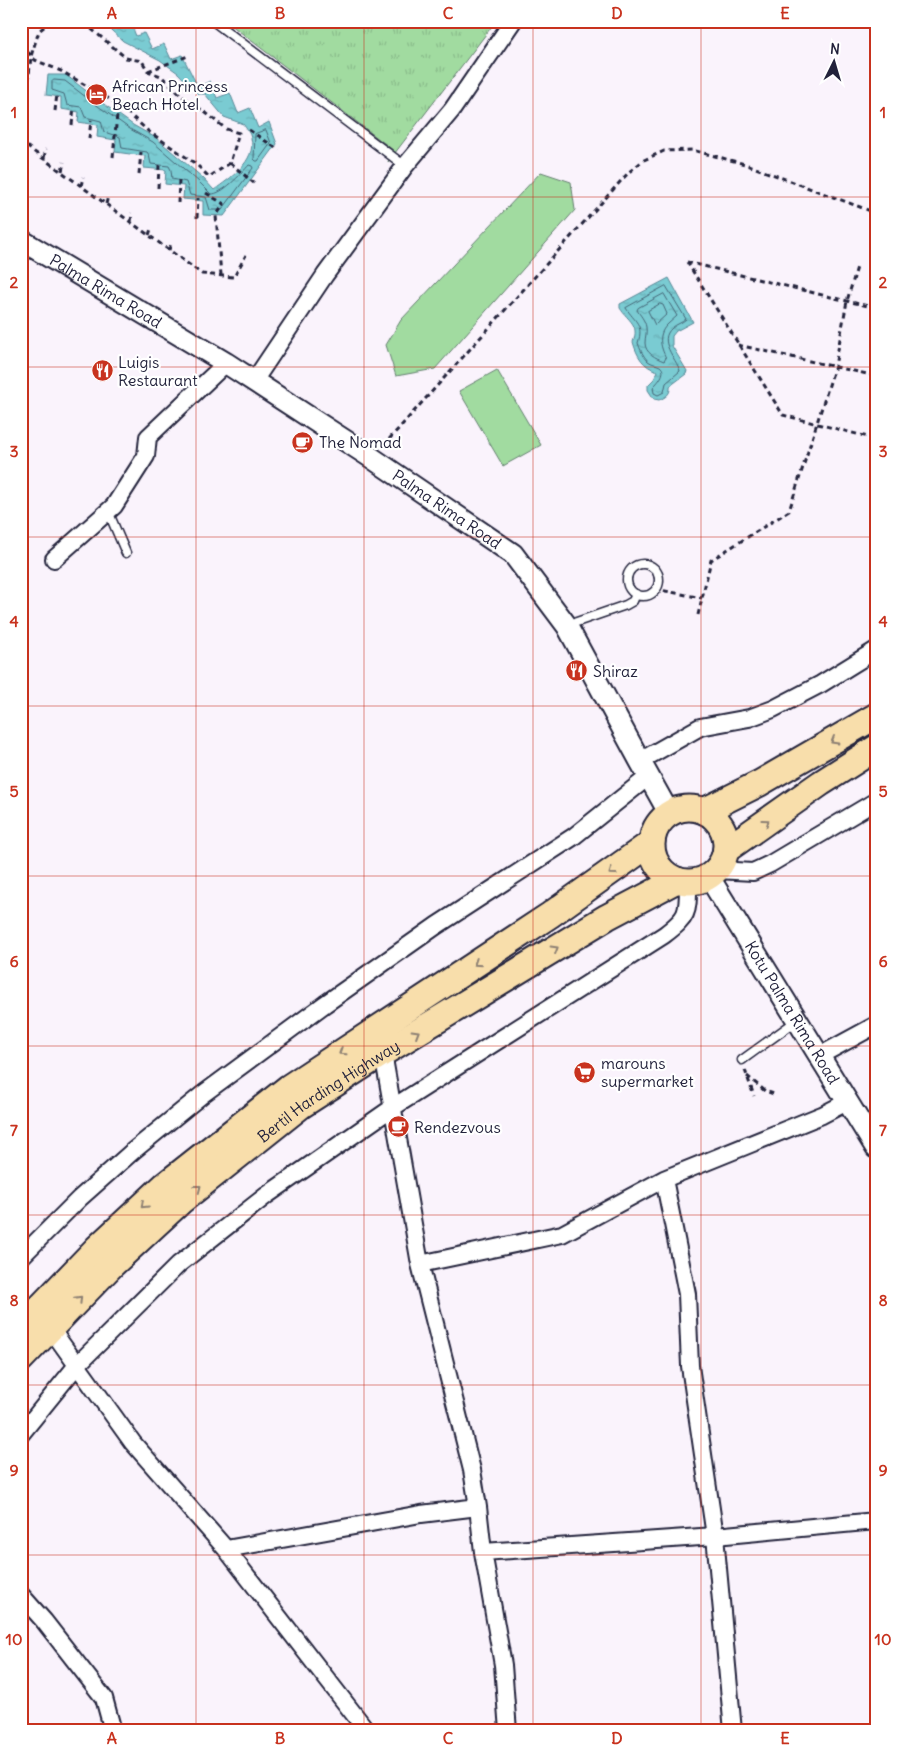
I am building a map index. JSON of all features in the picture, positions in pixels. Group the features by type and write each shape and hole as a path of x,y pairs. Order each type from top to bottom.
{"main road":[{"path":"704,811 760,783 876,716"},
{"name":"Bertil Harding Highway","path":"21,1359 113,1264 180,1202 302,1105 383,1053 607,917 703,872 821,783 876,748"},
{"path":"687,807 704,811 712,815 723,829 726,840 703,872 668,876 660,869 652,852 652,834 656,826 669,813 687,807"},
{"name":"Bertil Harding Highway","path":"21,1327 97,1248 165,1185 289,1087 550,915 651,843"}],"street":[{"path":"254,381 325,276 405,166 452,110 512,21"},
{"name":"Palma Rima Road","path":"21,240 226,363 372,458 513,554 566,626 669,813"},
{"path":"54,558 114,506 146,456 148,437 226,363"},
{"path":"21,1257 80,1198 133,1151 203,1094 325,1004 412,943 573,837 644,769 700,727 749,718 773,709 820,684 876,650"},
{"path":"21,1434 77,1366 179,1264 267,1195 392,1108 664,936 680,922 688,910 703,872 753,872 876,801"},
{"name":"Kotu Palma Rima Road","path":"703,872 876,1148"},
{"path":"819,1056 876,1025"},
{"path":"383,1053 420,1264 472,1470 483,1552 503,1666 508,1731"},
{"path":"420,1264 562,1234 664,1179 822,1115 847,1102"},
{"path":"664,1179 687,1294 692,1383 715,1536 733,1731"},
{"path":"51,1329 133,1443 226,1549 367,1731"},
{"path":"226,1549 421,1514 478,1507"},
{"path":"483,1552 715,1536 876,1521"},
{"path":"21,1596 44,1621 104,1698 113,1731"}],"lane":[{"path":"213,21 405,166"},
{"path":"108,511 126,552"},
{"path":"638,565 647,565 655,570 658,580 655,589 649,594 636,594 632,591 627,581 630,571 638,565"},
{"path":"566,626 626,605 633,600 636,594"},
{"path":"742,1060 797,1020"}],"path":[{"path":"51,21 39,31 31,56 22,142 202,274 234,276 246,255"},
{"path":"21,45 35,60 61,71 118,104 148,131 196,164 209,177 230,163 239,133 226,129 183,97 160,76 148,71 142,61 126,58 82,21"},
{"path":"148,71 188,56"},
{"path":"55,111 57,94"},
{"path":"113,157 118,104"},
{"path":"72,125 74,107"},
{"path":"89,140 91,120"},
{"path":"249,130 278,150"},
{"path":"44,158 46,148"},
{"path":"372,458 623,179 644,160 664,151 692,150 745,164 876,214"},
{"path":"138,174 141,152"},
{"path":"62,171 64,162"},
{"path":"230,163 254,183"},
{"path":"158,188 159,166"},
{"path":"81,186 83,177"},
{"path":"178,203 179,180"},
{"path":"206,193 224,204 216,216 221,275"},
{"path":"106,204 108,196"},
{"path":"197,218 198,198"},
{"path":"131,222 132,213"},
{"path":"149,235 151,229"},
{"path":"169,250 171,243"},
{"path":"190,258 190,265"},
{"path":"876,308 688,262 783,415 876,439"},
{"path":"698,615 711,560 789,511 836,366 847,301 857,266"},
{"path":"738,345 876,376"},
{"path":"655,589 702,598"},
{"path":"742,1060 754,1096"},
{"path":"747,1076 766,1091 774,1094"}],"green space":[{"path":"226,21 496,21 388,162 393,150"},
{"path":"541,172 571,182 575,210 435,369 396,376 386,345 401,320"},
{"path":"497,370 541,445 503,466 459,391"}],"water":[{"path":"101,21 130,21 136,36 144,33 152,49 164,44 171,59 182,55 198,87 210,81 217,98 230,93 238,113 250,108 258,128 269,122 277,144 224,216 203,215 203,201 183,199 184,186 165,184 166,170 144,168 145,156 115,152 116,140 97,137 98,125 78,122 79,112 61,109 61,97 46,95 48,75 66,75 133,125 156,138 203,178 214,190 234,175 246,162 252,146 248,131 243,124 224,117 205,94 198,94 178,73 160,60 123,41"},
{"path":"669,278 693,322 676,331 672,336 672,346 687,371 686,374 670,386 670,391 667,395 659,400 654,399 648,390 648,385 658,371 648,367 636,352 633,342 635,336 634,327 620,308 620,304"}],"place":[{"name":"African Princess Beach Hotel","path":"96,95"},
{"name":"Luigis Restaurant","path":"102,371"},
{"name":"The Nomad","path":"303,442"},
{"name":"Shiraz","path":"577,671"},
{"name":"marouns supermarket","path":"585,1072"},
{"name":"Rendezvous","path":"398,1127"}]}
